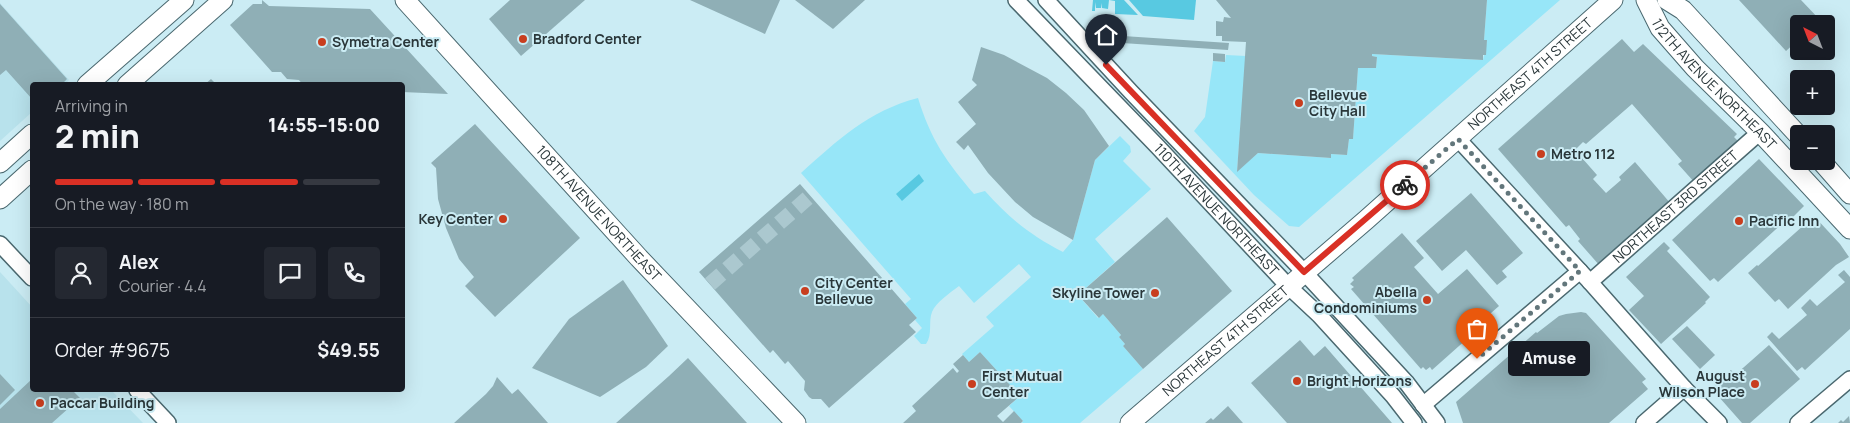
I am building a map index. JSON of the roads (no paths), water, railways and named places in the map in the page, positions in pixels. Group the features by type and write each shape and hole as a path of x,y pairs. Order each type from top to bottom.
{"main road":[{"path":"90,82 184,0"},
{"path":"130,82 223,0"},
{"name":"108TH AVENUE NORTHEAST","path":"405,0 639,258 796,423"},
{"name":"NORTHEAST 4TH STREET","path":"1130,423 1458,139 1613,0"},
{"name":"112TH AVENUE NORTHEAST","path":"1646,0 1660,28 1695,68 1760,132 1790,153"},
{"name":"112TH AVENUE NORTHEAST","path":"1667,0 1683,10 1790,126"},
{"path":"0,163 30,136"},
{"name":"112TH AVENUE NORTHEAST","path":"1805,170 1850,229"},
{"path":"1829,170 1850,194"},
{"path":"0,199 30,172"}],"street":[{"name":"110TH AVENUE NORTHEAST","path":"1016,0 1288,286 1326,322 1393,396 1414,423"},
{"name":"110TH AVENUE NORTHEAST","path":"1046,0 1406,382 1437,423"},
{"path":"1130,118 1144,118 1162,135 1173,135"},
{"name":"NORTHEAST 3RD STREET","path":"1423,405 1585,277 1760,132"},
{"path":"1458,139 1684,388 1719,423"},
{"path":"0,244 30,276"},
{"path":"1798,423 1850,380"},
{"path":"1644,423 1684,388"},
{"path":"139,392 168,423"}],"tunnel":[{"path":"710,284 810,196"}],"place":[{"name":"Bradford Center","path":"523,39"},
{"name":"Symetra Center","path":"322,42"},
{"name":"Bellevue City Hall","path":"1299,103"},
{"name":"Metro 112","path":"1541,154"},
{"name":"Key Center","path":"503,219"},
{"name":"Pacific Inn","path":"1739,221"},
{"name":"City Center Bellevue","path":"805,291"},
{"name":"Skyline Tower","path":"1155,293"},
{"name":"Abella Condominiums","path":"1427,300"},
{"name":"Amuse","path":"1477,359"},
{"name":"Bright Horizons","path":"1297,381"},
{"name":"First Mutual Center","path":"972,384"},
{"name":"August Wilson Place","path":"1755,384"},
{"name":"Paccar Building","path":"40,403"}]}
